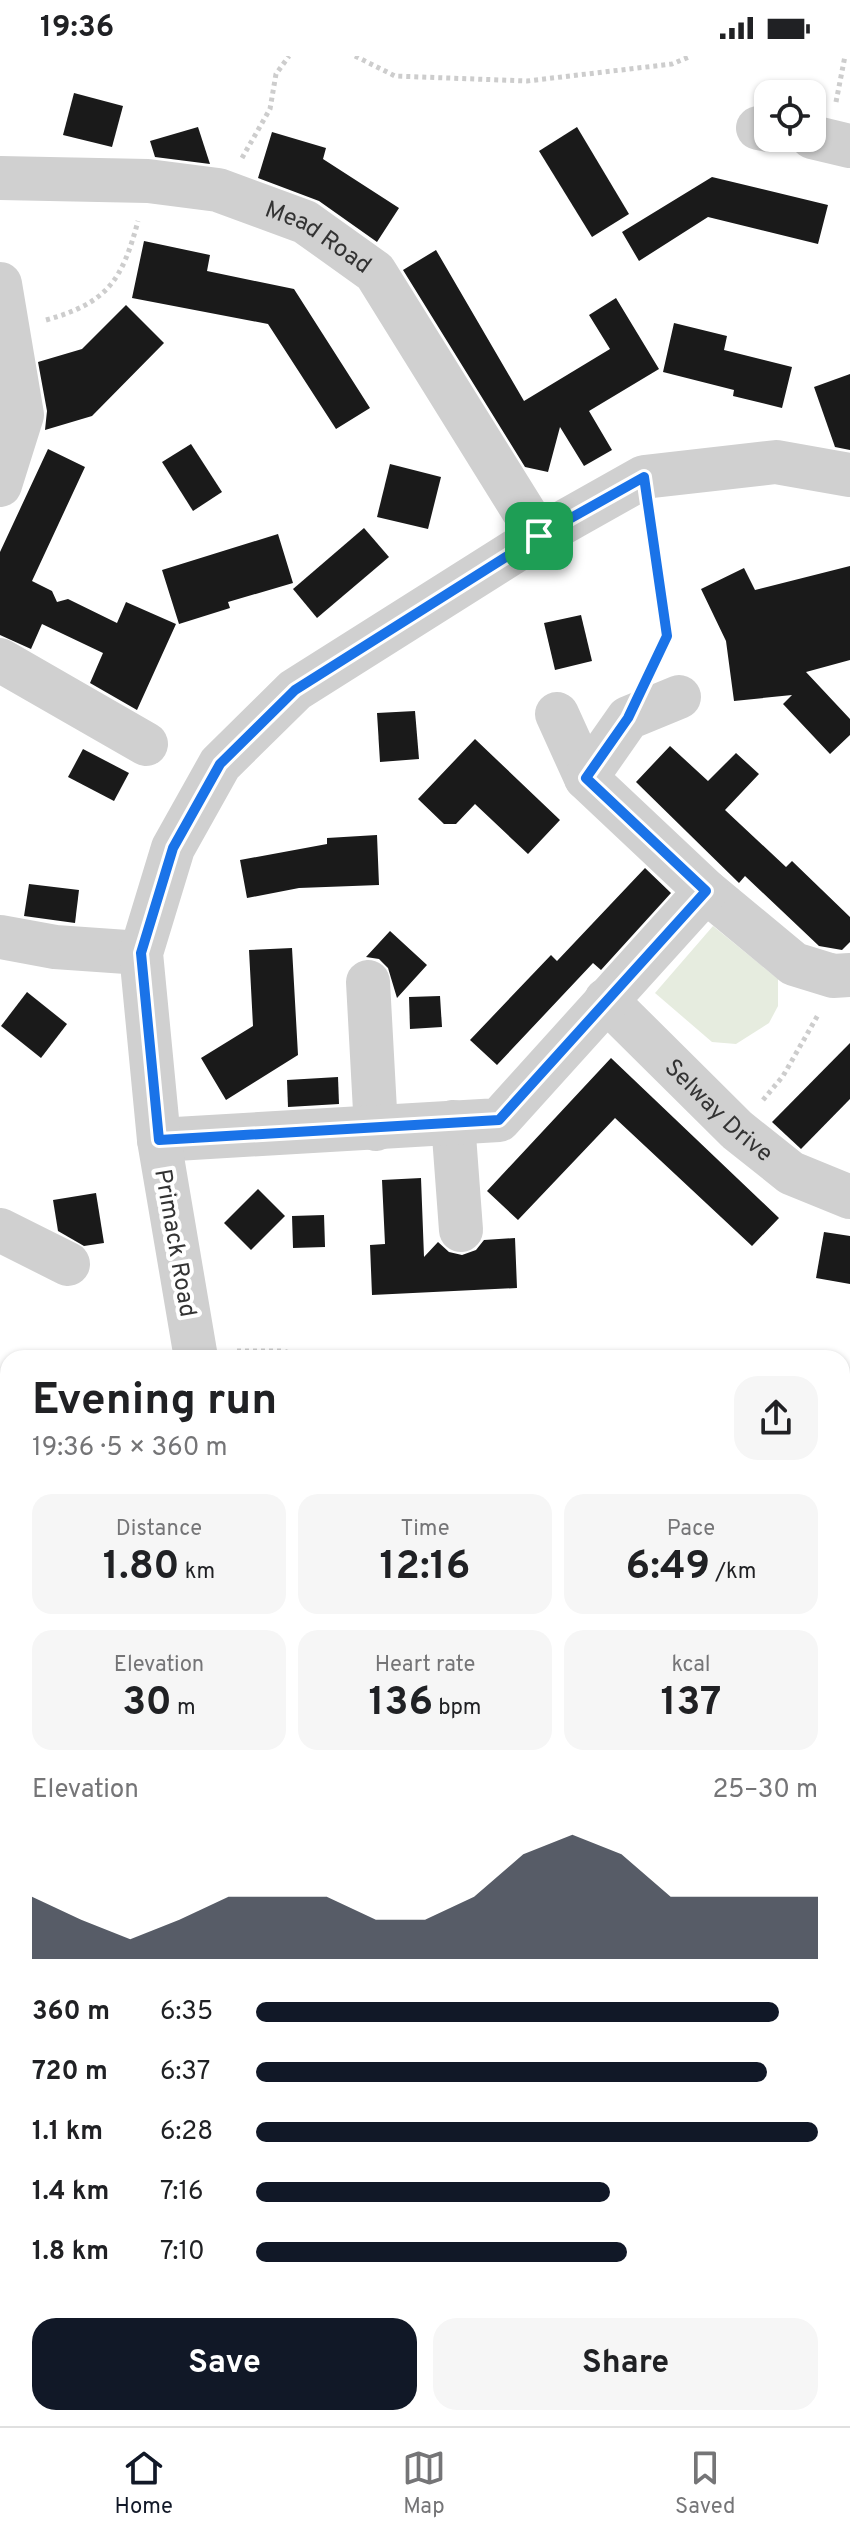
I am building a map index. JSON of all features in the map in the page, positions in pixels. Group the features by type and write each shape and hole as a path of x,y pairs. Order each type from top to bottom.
{"street":[{"path":"826,140 850,146"},
{"name":"Mead Road","path":"0,178 148,181 218,190 305,222 375,272 539,536"},
{"path":"0,284 22,415 0,485"},
{"name":"Primack Road","path":"195,1350 159,1140 141,953 173,848 220,764 295,690 539,536 644,477 776,462 850,475"},
{"path":"0,660 146,744"},
{"path":"586,778 628,718 679,697"},
{"path":"557,714 586,778 706,891 794,964 842,976"},
{"path":"159,1140 499,1120 706,891"},
{"path":"0,937 55,947 141,953"},
{"path":"368,982 376,1129"},
{"name":"Selway Drive","path":"606,1000 737,1130 791,1173 850,1197"},
{"path":"453,1122 461,1230"},
{"path":"0,1230 68,1264"},
{"path":"0,1939 0,1955"}],"path":[{"path":"218,190 257,135 270,109 276,74 289,56"},
{"path":"355,56 395,76 527,81 672,64 691,56"},
{"path":"8,331 94,302 116,279 131,248 148,181"},
{"path":"628,718 667,636 644,477"},
{"path":"737,1130 783,1076 842,976"}],"shaded area":[{"path":"713,926 778,979 778,1006 769,1023 736,1044 712,1042 655,993"}],"building":[{"path":"74,93 123,106 112,147 63,135"},
{"path":"198,127 210,164 155,157 150,141"},
{"path":"577,127 629,214 592,237 539,151"},
{"path":"272,132 326,148 323,159 399,208 377,242 319,201 258,178"},
{"path":"712,177 828,205 818,244 708,217 639,261 622,232"},
{"path":"144,241 210,255 207,271 294,289 370,408 336,429 268,324 132,298"},
{"path":"436,250 524,401 610,349 589,315 616,298 659,369 589,411 612,450 584,466 560,427 548,472 525,467 403,270"},
{"path":"126,305 164,343 92,416 45,430 47,411 38,362 82,349"},
{"path":"674,323 727,336 724,350 792,367 782,408 733,396 734,390 663,372"},
{"path":"850,374 850,450 835,447 814,387"},
{"path":"191,444 222,492 193,511 162,462"},
{"path":"48,449 85,467 32,581 52,591 57,602 68,599 117,623 126,602 176,624 137,710 90,683 103,653 42,624 31,649 0,635 0,552"},
{"path":"390,464 441,477 428,529 377,517"},
{"path":"364,528 389,557 317,618 293,589"},
{"path":"278,534 293,583 228,602 230,608 179,624 162,570"},
{"path":"850,566 850,660 806,672 850,719 850,735 830,754 783,704 792,695 734,701 726,641 701,589 744,568 755,590"},
{"path":"581,615 592,661 555,670 544,623"},
{"path":"415,711 419,759 380,762 377,713"},
{"path":"475,739 560,820 528,854 475,804 456,824 444,824 418,799"},
{"path":"670,746 708,781 736,753 759,774 725,810 786,867 792,861 850,917 850,942 842,950 819,946 745,876 739,883 636,782"},
{"path":"83,749 129,773 114,801 68,777"},
{"path":"377,835 379,885 299,888 247,898 240,860 327,844 327,838"},
{"path":"645,868 671,893 601,970 593,963 497,1065 470,1040 551,955 557,961"},
{"path":"29,884 79,890 75,923 24,916"},
{"path":"390,931 427,965 397,998 388,968 379,959 366,957"},
{"path":"292,948 298,1055 226,1100 201,1058 253,1026 249,950"},
{"path":"27,992 67,1024 41,1058 1,1026"},
{"path":"440,996 442,1027 410,1029 409,997"},
{"path":"850,1043 850,1099 801,1149 772,1122"},
{"path":"611,1058 779,1218 752,1246 615,1118 518,1220 487,1191"},
{"path":"338,1077 339,1104 288,1107 287,1080"},
{"path":"421,1178 424,1257 438,1242 449,1252 462,1255 476,1250 484,1240 515,1238 517,1288 372,1295 370,1245 385,1244 382,1180"},
{"path":"258,1189 285,1216 251,1250 224,1223"},
{"path":"96,1193 104,1243 84,1246 58,1231 53,1200"},
{"path":"324,1215 325,1247 293,1248 292,1216"},
{"path":"824,1232 850,1236 850,1284 816,1278"}],"route":[{"path":"644,477 667,636 628,718 586,778 706,891 499,1120 159,1140 141,953 173,848 220,764 295,690 539,536 644,477"}]}
